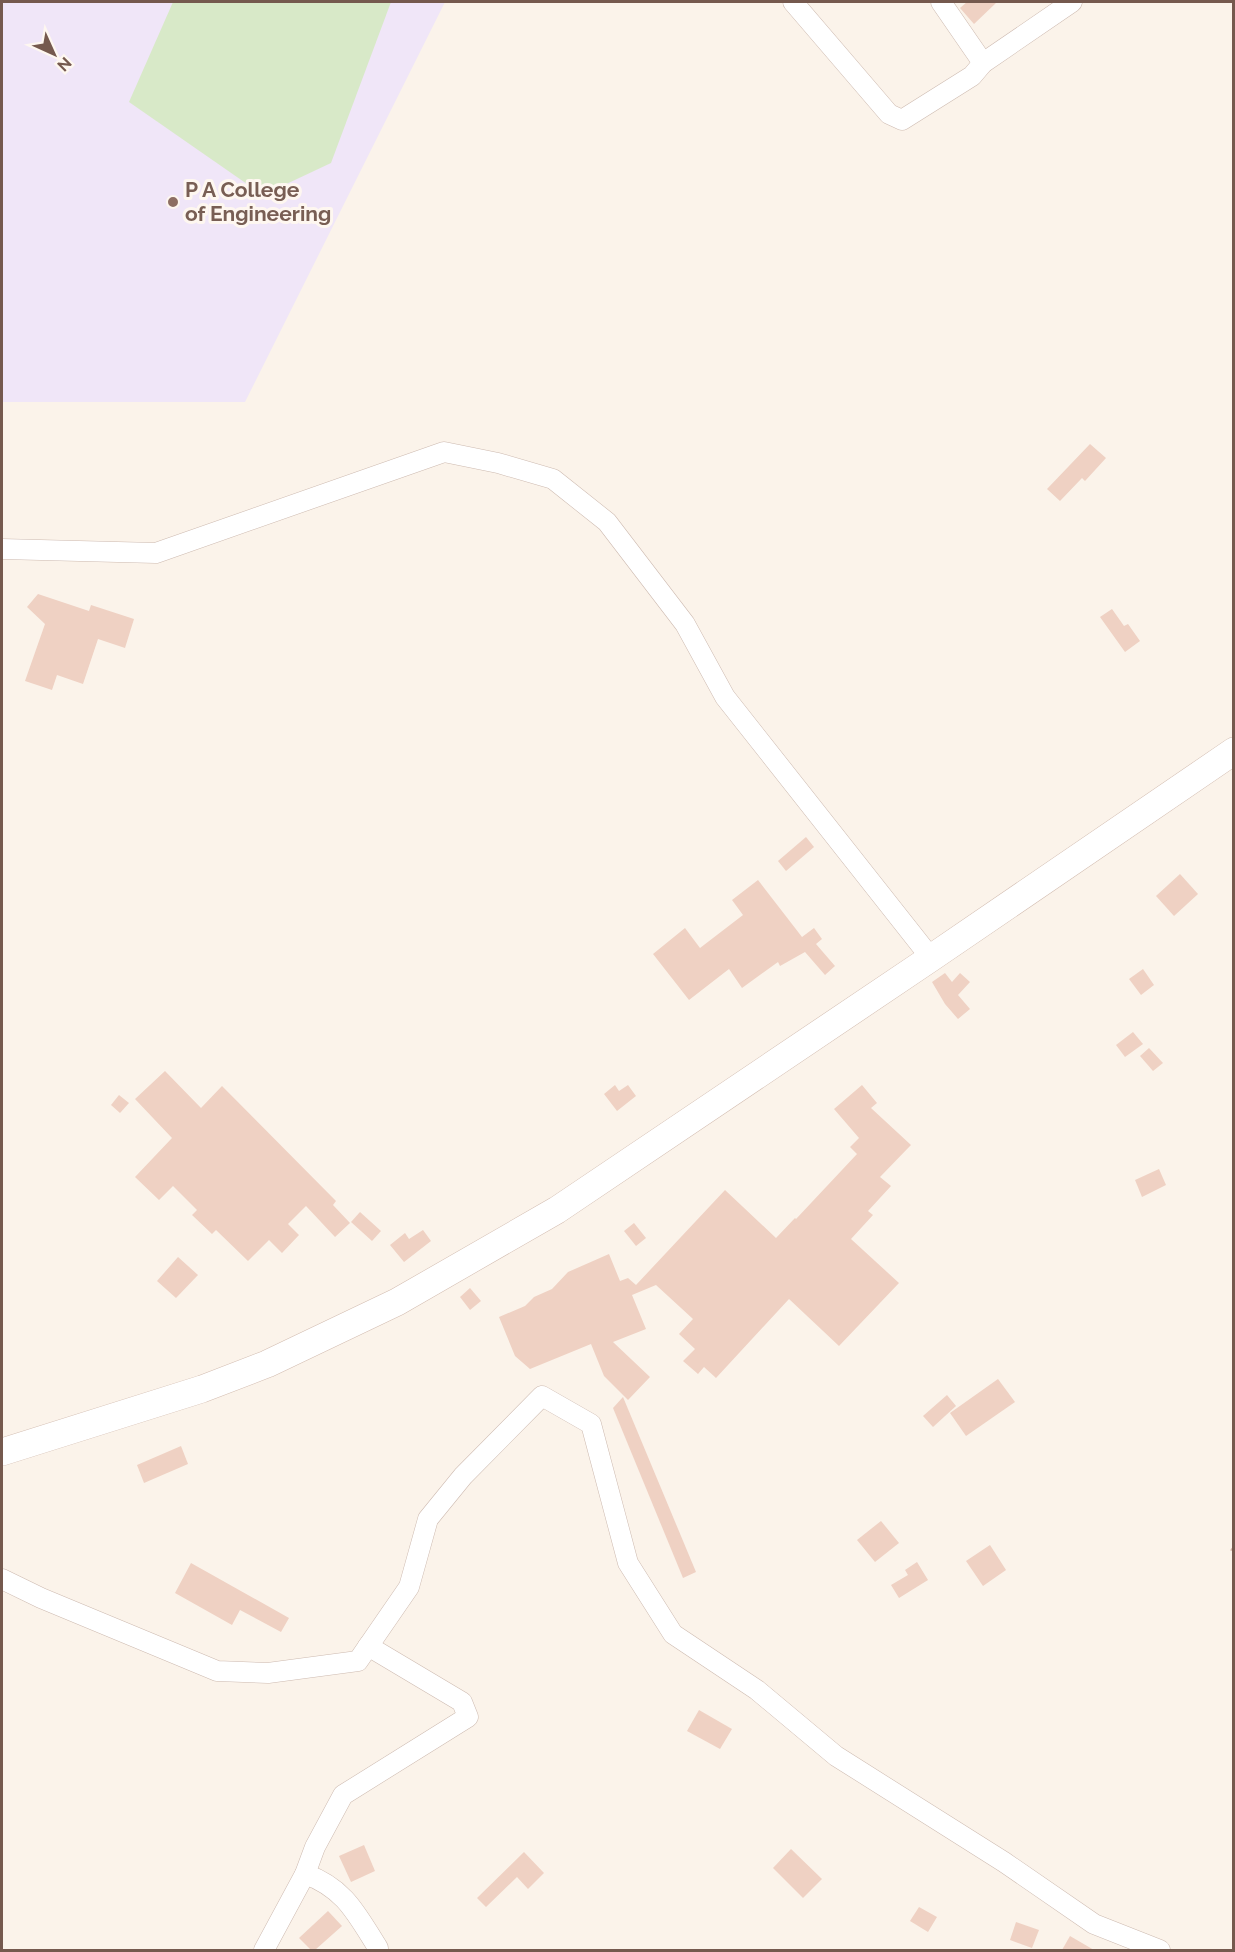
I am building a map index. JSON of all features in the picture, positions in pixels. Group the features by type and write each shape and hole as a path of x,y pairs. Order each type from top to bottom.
{"main road":[{"path":"2,1452 202,1389 267,1364 397,1302 557,1210 1233,751"}],"street":[{"path":"793,2 889,114 902,120 972,76 983,63 1072,2"},
{"path":"941,2 983,63"},
{"path":"2,549 156,553 444,452 498,463 553,479 607,522 685,624 725,697 931,958"},
{"path":"2,1579 41,1598 217,1671 268,1673 358,1661 409,1587 428,1519 463,1476 542,1396 591,1424 627,1563 673,1634 757,1690 836,1756 995,1856 1094,1924 1160,1950"},
{"path":"264,1950 305,1874 315,1847 343,1795 468,1717 462,1702 368,1646"},
{"path":"305,1874 321,1879 348,1901 378,1948"}],"shaded area":[{"name":"P A College of Engineering","path":"2,2 445,2 245,402 2,402"}],"green space":[{"path":"173,2 391,2 331,163 263,195 129,102"}],"building":[{"path":"967,2 997,2 974,24 960,8"},
{"path":"1090,444 1106,458 1085,481 1082,478 1060,501 1047,489"},
{"path":"38,594 89,611 91,605 134,619 125,648 98,639 83,684 57,675 52,690 25,681 45,624 27,607"},
{"path":"1112,609 1124,626 1128,624 1140,641 1125,652 1100,617"},
{"path":"806,837 814,847 786,871 778,861"},
{"path":"1180,874 1198,894 1174,916 1156,896"},
{"path":"758,880 802,937 814,928 822,939 816,944 835,966 825,975 805,952 780,966 778,962 742,988 729,969 689,1000 653,954 685,928 700,948 743,915 732,900"},
{"path":"1143,969 1154,985 1141,995 1129,979"},
{"path":"945,973 952,982 960,973 970,982 958,995 970,1009 958,1019 945,1004 932,982"},
{"path":"1133,1032 1143,1044 1125,1057 1116,1045"},
{"path":"1149,1048 1163,1063 1153,1071 1140,1056"},
{"path":"165,1071 201,1108 222,1086 336,1201 333,1205 350,1223 335,1237 306,1206 288,1224 299,1235 282,1253 269,1240 248,1261 216,1230 212,1234 192,1215 197,1210 173,1186 159,1200 135,1177 172,1138 135,1099"},
{"path":"615,1085 619,1091 628,1085 636,1096 617,1111 604,1094"},
{"path":"862,1085 877,1103 871,1108 911,1145 880,1177 891,1186 868,1211 873,1215 851,1239 899,1283 839,1346 789,1299 716,1378 704,1367 698,1374 683,1361 695,1349 679,1334 693,1319 656,1285 632,1295 646,1329 613,1342 650,1377 628,1400 604,1376 591,1344 530,1369 515,1356 499,1317 525,1306 534,1297 552,1289 568,1272 609,1254 620,1281 628,1278 636,1285 725,1190 776,1238 857,1154 850,1147 859,1138 834,1109"},
{"path":"119,1095 129,1103 120,1113 111,1105"},
{"path":"1159,1169 1166,1185 1142,1197 1135,1180"},
{"path":"360,1212 381,1231 372,1241 351,1222"},
{"path":"634,1223 646,1238 636,1246 624,1231"},
{"path":"423,1230 431,1241 404,1262 390,1245 405,1233 409,1239"},
{"path":"178,1257 198,1275 176,1298 157,1281"},
{"path":"470,1288 481,1301 470,1310 460,1297"},
{"path":"998,1379 1015,1402 966,1436 950,1413"},
{"path":"947,1395 956,1406 933,1427 923,1416"},
{"path":"623,1397 696,1572 683,1578 613,1408"},
{"path":"181,1446 188,1464 144,1483 137,1465"},
{"path":"881,1521 899,1543 875,1562 857,1540"},
{"path":"990,1545 1006,1570 983,1586 966,1561"},
{"path":"917,1562 928,1580 899,1598 891,1585 908,1575 905,1570"},
{"path":"191,1563 289,1618 281,1632 240,1610 232,1625 175,1593"},
{"path":"699,1710 732,1729 720,1749 687,1731"},
{"path":"364,1845 375,1871 351,1882 339,1856"},
{"path":"791,1849 822,1879 803,1898 773,1868"},
{"path":"524,1852 544,1873 528,1889 517,1877 486,1907 477,1898"},
{"path":"919,1907 937,1917 928,1932 910,1921"},
{"path":"328,1911 342,1926 315,1950 311,1950 299,1938"},
{"path":"1016,1922 1039,1930 1032,1948 1010,1940"},
{"path":"1070,1936 1094,1950 1062,1950"}],"place":[{"name":"P A College of Engineering","path":"173,202"}]}
